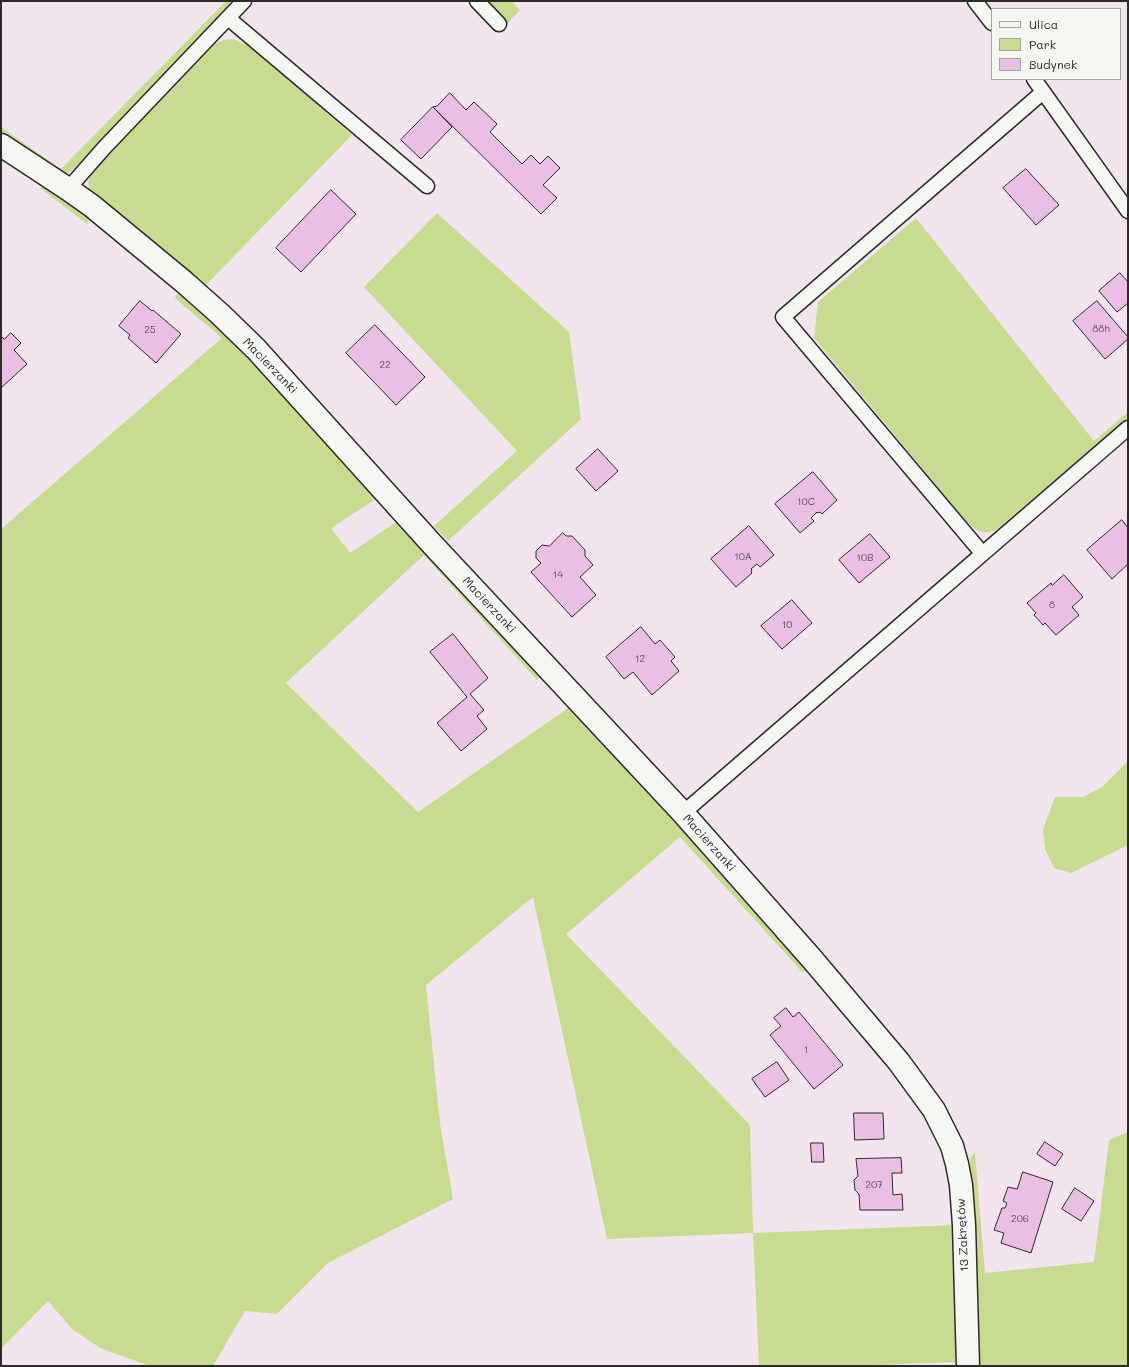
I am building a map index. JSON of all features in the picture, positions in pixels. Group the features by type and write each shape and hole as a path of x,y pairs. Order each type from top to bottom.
{"street":[{"name":"Macierzanki","path":"1,145 68,188 184,282 256,349 431,544 683,813 812,959 899,1062 934,1110"},
{"name":"13 Zakrętów","path":"934,1110 952,1146 961,1186 964,1225 968,1366"}],"lane":[{"path":"68,188 244,1"},
{"path":"477,1 499,24"},
{"path":"975,1 991,22"},
{"path":"228,18 426,186"},
{"path":"1035,80 1128,212"},
{"path":"982,554 783,317 1043,92"},
{"path":"683,813 1128,428"}],"green space":[{"path":"226,1 237,1 74,169 68,173 58,174 1,136 1,127 61,169"},
{"path":"483,1 511,1 520,10 507,24"},
{"path":"233,39 252,47 352,135 202,289 91,195 89,176 98,161 213,45 223,40"},
{"path":"48,185 84,210 89,218 87,224 40,188"},
{"path":"437,213 569,332 581,419 448,541 434,526 517,451 364,287"},
{"path":"916,218 1094,441 1128,412 1128,418 996,530 991,532 979,531 965,520 814,338 818,302"},
{"path":"180,288 215,319 379,497 331,528 350,553 399,520 541,676 537,680 424,555 286,683 418,812 574,704 807,966 803,973 680,837 566,934 750,1125 753,1233 607,1239 533,897 426,985 440,1124 453,1199 328,1263 277,1314 245,1311 213,1366 150,1366 100,1348 72,1329 48,1301 1,1349 1,529 222,338 175,298"},
{"path":"1128,761 1128,845 1071,873 1054,868 1045,849 1043,829 1055,797 1083,797 1102,787"},
{"path":"1128,1132 1128,1366 976,1366 969,1185 970,1159 975,1152 985,1273 1094,1262 1109,1140"},
{"path":"956,1225 958,1362 847,1366 759,1366 753,1233"}],"building":[{"path":"450,93 466,110 474,102 497,124 490,132 522,164 531,155 540,164 548,156 560,168 543,185 557,198 541,214 433,107 437,106"},
{"path":"433,107 452,127 421,159 401,140"},
{"path":"1026,169 1059,205 1036,225 1003,188"},
{"path":"331,190 356,214 301,272 276,248"},
{"path":"1120,273 1128,282 1128,303 1117,312 1099,291"},
{"path":"140,301 181,334 156,363 128,338 130,335 119,326"},
{"path":"1097,301 1128,337 1128,339 1105,359 1073,321"},
{"path":"375,325 425,377 396,405 346,353"},
{"path":"11,333 21,343 14,350 27,364 1,388 1,336 4,339"},
{"path":"598,449 618,471 596,491 576,469"},
{"path":"813,472 837,500 822,514 817,512 811,518 814,521 800,533 775,504"},
{"path":"1122,520 1128,528 1128,564 1112,579 1087,550"},
{"path":"749,526 774,555 760,567 757,564 751,569 752,573 736,587 711,559"},
{"path":"563,533 566,536 572,536 585,550 585,556 593,565 580,577 596,595 572,617 531,572 541,563 536,558 536,551 542,545 549,546"},
{"path":"870,534 890,557 859,583 839,560"},
{"path":"1064,575 1083,597 1072,607 1079,615 1056,635 1045,623 1043,625 1034,615 1036,613 1027,603 1051,583 1052,585"},
{"path":"792,600 812,623 782,649 761,626"},
{"path":"641,627 655,644 660,640 675,657 671,661 679,671 652,695 633,672 624,679 606,657"},
{"path":"453,634 488,678 470,694 484,710 477,716 487,729 461,751 437,723 467,697 430,652"},
{"path":"786,1008 793,1017 799,1012 843,1065 814,1089 770,1035 781,1026 774,1018"},
{"path":"777,1062 789,1080 765,1097 752,1079"},
{"path":"854,1113 883,1113 884,1139 855,1140"},
{"path":"1045,1142 1063,1154 1055,1166 1037,1154"},
{"path":"811,1143 823,1143 824,1162 812,1162"},
{"path":"901,1158 902,1173 892,1173 893,1195 902,1194 903,1210 860,1210 859,1194 855,1190 854,1180 858,1176 856,1159"},
{"path":"1023,1172 1053,1182 1031,1253 1001,1243 1004,1233 994,1230 1002,1208 1005,1208 1007,1203 1003,1201 1008,1187 1017,1189"},
{"path":"1075,1188 1094,1201 1081,1221 1062,1209"}]}
